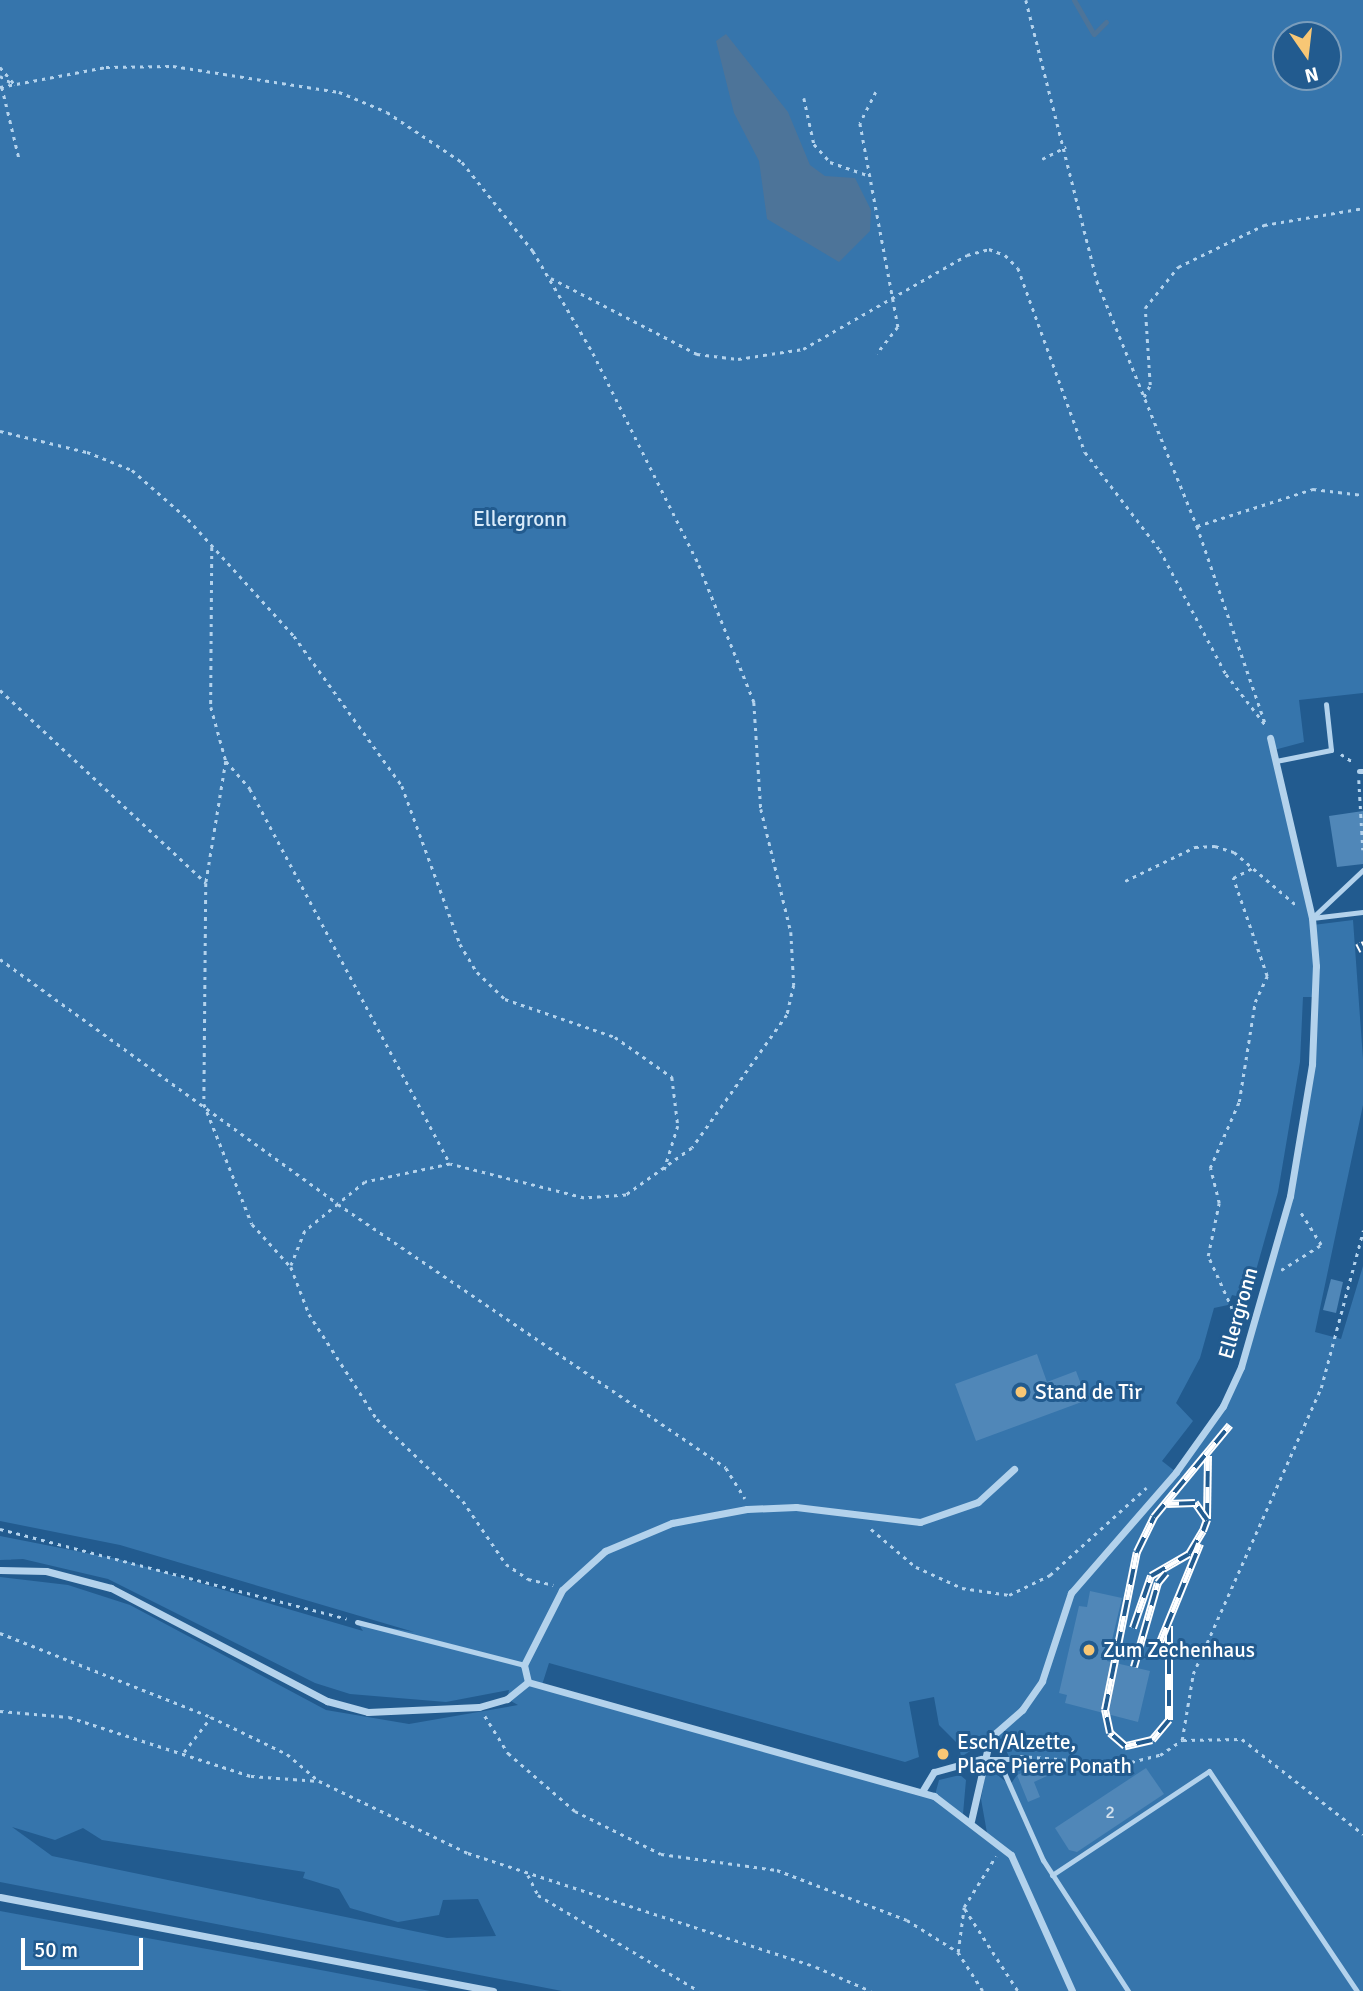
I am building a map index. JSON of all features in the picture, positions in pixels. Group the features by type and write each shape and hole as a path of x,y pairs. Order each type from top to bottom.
{"street":[{"name":"Ellergronn","path":"971,1821 981,1759 990,1738 1042,1681 1072,1593 1155,1496 1223,1406 1266,1279 1290,1196 1312,1064 1312,918 1270,738"},
{"path":"528,1682 524,1665 562,1590 605,1551 671,1524 747,1509 920,1522 953,1513 978,1502 1014,1469"},
{"path":"0,1570 46,1571 111,1588 327,1701 368,1712 480,1707 507,1699 528,1682"},
{"path":"528,1682 923,1790 971,1821 1002,1847 1024,1876 1072,1991"},
{"path":"923,1790 934,1772 981,1759"},
{"path":"0,1897 493,1991"}],"lane":[{"path":"1276,761 1332,750 1326,704"},
{"path":"1312,918 1363,870"},
{"path":"1312,918 1363,912"},
{"path":"357,1622 524,1665"},
{"path":"981,1759 1010,1759"},
{"path":"998,1759 1052,1875 1128,1991"},
{"path":"1052,1875 1209,1771 1357,1991"}],"path":[{"path":"551,278 718,359 803,349 891,297 989,249 1018,268 1086,452 1160,550 1226,674 1267,727 1197,526 1097,281 1066,147 1027,1"},
{"path":"19,158 1,87 106,68 173,66 339,92 387,112 462,162 551,278 737,648 754,702 761,809 791,932 794,985 787,1014 738,1090 663,1175 626,1195 584,1198 450,1164 365,1182 305,1231 291,1267"},
{"path":"0,67 15,85"},
{"path":"0,76 15,85"},
{"path":"876,92 860,123 898,327 877,354"},
{"path":"804,98 814,144 830,162 870,176"},
{"path":"1042,159 1066,147"},
{"path":"1144,397 1150,385 1145,308 1178,267 1264,225 1363,208"},
{"path":"0,430 87,452 132,470 212,547 294,636 402,786 460,944 477,972 505,999 615,1037 672,1077 678,1126 663,1175"},
{"path":"1197,526 1313,489 1363,495"},
{"path":"212,547 211,707 226,761 206,883 204,1104 253,1224 291,1267 309,1314 377,1419 463,1501 506,1564 562,1590"},
{"path":"0,690 206,883"},
{"path":"1349,758 1361,771 1363,850"},
{"path":"226,761 250,789 450,1164"},
{"path":"1125,881 1195,847 1234,852 1312,918"},
{"path":"1232,1309 1208,1256 1219,1203 1210,1168 1239,1102 1255,1002 1267,976 1233,878 1253,868"},
{"path":"0,959 204,1104 338,1204 726,1468 742,1488 747,1509"},
{"path":"1266,1279 1321,1244 1290,1196"},
{"path":"1182,1740 1193,1674 1321,1388 1363,1231"},
{"path":"863,1517 875,1535 916,1567 962,1588 1009,1595 1050,1575 1143,1486 1155,1496"},
{"path":"0,1529 357,1622"},
{"path":"0,1633 211,1717 287,1754 318,1780 528,1875 816,1966 871,1991"},
{"path":"480,1707 508,1753 575,1811 661,1854 777,1870 906,1920 958,1952 983,1991"},
{"path":"0,1711 69,1717 184,1752 251,1776 318,1780"},
{"path":"184,1752 211,1717"},
{"path":"1010,1759 1030,1753 1141,1763 1182,1740 1242,1740 1363,1834"},
{"path":"958,1952 964,1907 1002,1847"},
{"path":"528,1875 538,1895 699,1991"},
{"path":"964,1907 1018,1991"}],"green space":[{"path":"0,0 1363,0 1363,693 1299,700 1304,742 1274,750 1313,925 1353,920 1363,1059 1363,1105 1315,1332 1341,1339 1363,1266 1363,1991 562,1991 0,1882 0,1577 68,1585 130,1605 326,1710 409,1724 518,1705 507,1699 509,1690 446,1702 350,1694 315,1683 108,1579 23,1559 0,1560 0,1536 122,1560 363,1631 357,1622 414,1632 120,1545 0,1521","holes":["1303,997 1315,997 1312,1064 1290,1196 1241,1367 1207,1433 1176,1472 1162,1461 1193,1421 1176,1403 1200,1358 1214,1308 1228,1305 1232,1295 1248,1299 1278,1192 1300,1062","549,1663 905,1762 919,1757 909,1702 934,1697 939,1725 959,1745 961,1757 990,1738 1001,1739 1017,1775 1010,1785 995,1773 985,1776 981,1799 987,1833 963,1814 966,1780 960,1775 939,1780 935,1795 542,1685","12,1827 55,1840 83,1828 102,1840 305,1872 303,1878 339,1889 350,1908 398,1922 439,1915 443,1900 478,1899 496,1936 447,1938 52,1856"]},
{"path":"0,1911 326,1971 430,1991 0,1991"}],"shaded area":[{"path":"726,34 788,112 810,165 825,176 855,178 871,210 870,231 839,262 767,219 759,161 734,113 716,41"}],"building":[{"path":"1363,811 1363,864 1337,867 1329,816"},
{"path":"1331,1279 1343,1282 1336,1313 1323,1310"},
{"name":"Stand de Tir","path":"1037,1354 1047,1382 1076,1371 1087,1400 976,1441 955,1384"},
{"name":"Zum Zechenhaus","path":"1090,1591 1122,1598 1107,1661 1150,1671 1138,1722 1065,1703 1067,1695 1059,1693 1079,1606 1087,1607"},
{"path":"1042,1765 1047,1776 1034,1782 1040,1797 1028,1802 1017,1775"},
{"path":"1146,1768 1164,1794 1077,1852 1069,1850 1055,1828"}],"waterway":[{"path":"1074,0 1094,34 1106,22"}],"railway":[{"path":"1359,943 1363,951"},
{"path":"1169,1626 1169,1720 1152,1740 1125,1746 1110,1733 1105,1710 1137,1552 1154,1517 1230,1425"},
{"path":"1207,1519 1208,1456"},
{"path":"1133,1628 1151,1576 1189,1554 1207,1520 1195,1503 1167,1504"},
{"path":"1154,1657 1200,1544"},
{"path":"1134,1667 1158,1583 1166,1573"}],"place":[{"name":"Stand de Tir","path":"1021,1392"},
{"name":"Zum Zechenhaus","path":"1089,1650"},
{"name":"Esch/Alzette, Place Pierre Ponath","path":"943,1754"}]}
